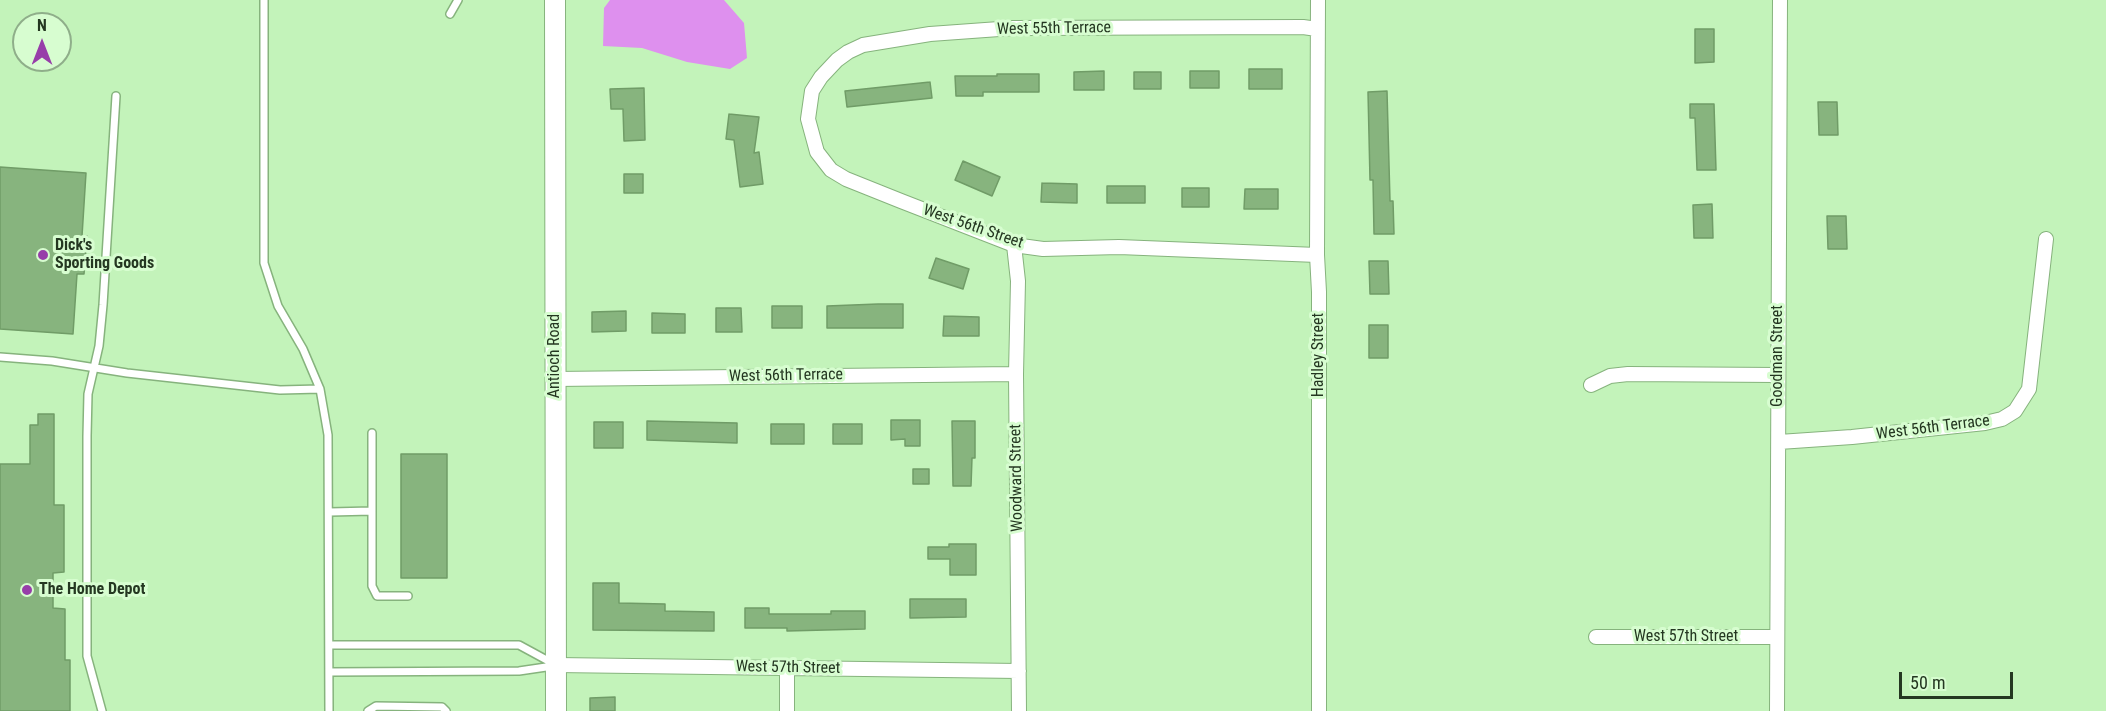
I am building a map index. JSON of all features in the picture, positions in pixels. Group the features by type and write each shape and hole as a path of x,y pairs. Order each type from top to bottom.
{"main road":[{"name":"Antioch Road","path":"555,0 556,711"}],"street":[{"name":"Hadley Street","path":"1318,0 1319,711"},
{"name":"Goodman Street","path":"1777,711 1780,0"},
{"name":"West 55th Terrace","path":"812,91 821,77 848,52 863,45 930,34 1013,28 1303,27 1317,29"},
{"name":"West 56th Street","path":"812,91 808,119 811,136 817,152 831,170 857,183 1014,245 1043,249 1119,248 1317,255"},
{"name":"West 56th Terrace","path":"1779,442 1985,423 2002,419 2015,411 2029,389 2046,239"},
{"name":"Woodward Street","path":"1014,245 1018,281 1016,374 1019,711"},
{"name":"West 56th Terrace","path":"555,379 1016,374"},
{"path":"1591,385 1610,376 1628,374 1777,375"},
{"name":"West 57th Street","path":"1596,636 1776,637"},
{"name":"West 57th Street","path":"556,665 1019,671"},
{"path":"787,668 787,711"}],"lane":[{"path":"264,0 264,263 278,306 303,349 320,390 328,435 329,711"},
{"path":"450,14 458,0"},
{"path":"102,711 87,656 87,436 88,394 99,346 103,305 116,96"},
{"path":"0,357 52,361 127,373 280,390 320,390"},
{"path":"372,433 372,586 377,596 408,596"},
{"path":"330,512 372,511"},
{"path":"329,645 519,645 556,665"},
{"path":"329,672 519,671 556,665"},
{"path":"368,711 376,706 442,707 446,711"}],"shaded area":[{"path":"610,0 724,0 744,23 747,58 730,69 687,62 642,48 603,46 604,8"}],"building":[{"path":"1695,29 1714,29 1714,62 1695,63"},
{"path":"1249,69 1282,69 1282,89 1249,89"},
{"path":"1104,71 1104,90 1074,90 1074,72"},
{"path":"1190,71 1219,71 1219,88 1190,88"},
{"path":"1134,72 1161,72 1161,89 1134,89"},
{"path":"997,74 1039,74 1039,92 983,92 983,96 956,96 955,76 997,76"},
{"path":"930,82 932,98 847,107 845,91"},
{"path":"644,88 645,140 624,141 623,109 611,109 610,89"},
{"path":"1387,91 1390,201 1393,201 1394,234 1374,234 1368,92"},
{"path":"1818,102 1837,102 1838,135 1819,135"},
{"path":"1690,104 1714,104 1716,170 1697,170 1695,118 1690,118"},
{"path":"729,114 759,117 754,153 759,152 763,184 740,187 734,140 726,139"},
{"path":"963,161 1000,177 992,196 955,180"},
{"name":"Dick's Sporting Goods","path":"0,167 86,173 82,236 87,236 84,274 77,274 73,334 0,329"},
{"path":"624,174 643,174 643,193 624,193"},
{"path":"1042,183 1077,184 1077,203 1041,202"},
{"path":"1107,186 1145,186 1145,203 1107,203"},
{"path":"1182,188 1209,188 1209,207 1182,207"},
{"path":"1245,189 1278,189 1278,209 1244,209"},
{"path":"1712,204 1713,238 1694,238 1693,205"},
{"path":"1827,216 1846,216 1847,249 1828,249"},
{"path":"936,258 969,269 963,289 929,278"},
{"path":"1369,261 1388,261 1389,294 1370,294"},
{"path":"903,304 903,328 827,328 827,306"},
{"path":"772,306 802,306 802,328 772,328"},
{"path":"716,308 741,308 742,332 716,332"},
{"path":"626,311 626,331 592,332 592,312"},
{"path":"652,313 685,314 685,333 652,333"},
{"path":"944,316 979,317 979,336 943,336"},
{"path":"1369,325 1388,325 1388,358 1369,358"},
{"name":"The Home Depot","path":"38,414 54,414 54,505 64,505 64,572 53,573 53,608 65,609 65,660 70,660 70,711 0,711 0,464 30,464 30,425 38,425"},
{"path":"891,420 920,420 920,446 905,446 905,439 891,440"},
{"path":"647,421 737,423 737,443 647,440"},
{"path":"952,421 975,421 975,458 972,458 971,486 953,486"},
{"path":"594,422 623,422 623,448 594,448"},
{"path":"771,424 804,424 804,444 771,444"},
{"path":"833,424 862,424 862,444 833,444"},
{"path":"401,454 447,454 447,578 401,578"},
{"path":"913,469 929,469 929,484 913,484"},
{"path":"949,544 976,544 976,575 950,575 950,559 928,559 928,547 949,547"},
{"path":"593,583 619,583 619,603 665,604 665,611 714,612 714,631 593,630"},
{"path":"910,599 966,599 966,617 910,618"},
{"path":"745,608 769,608 769,614 831,614 831,611 865,611 865,629 787,631 787,628 745,628"},
{"path":"615,697 615,711 590,711 590,698"}],"place":[{"name":"Dick's Sporting Goods","path":"43,255"},
{"name":"The Home Depot","path":"27,590"}]}
